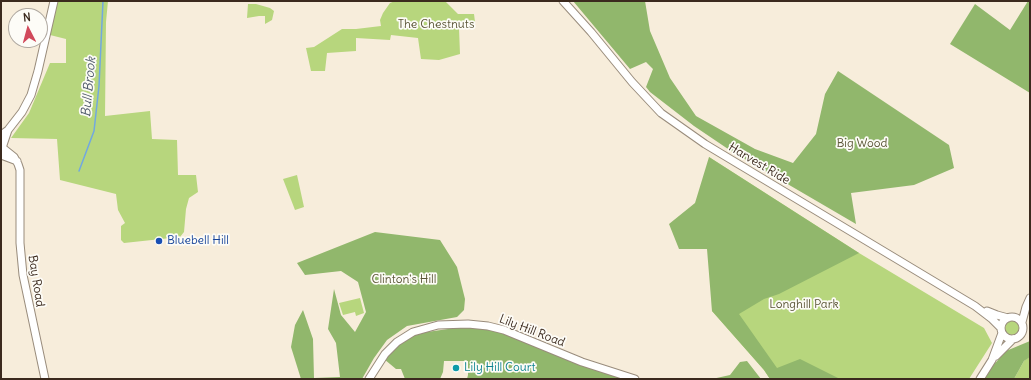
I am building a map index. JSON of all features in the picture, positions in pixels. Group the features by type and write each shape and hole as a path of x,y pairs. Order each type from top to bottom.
{"street":[{"path":"1,135 8,130 22,112 31,95 40,66 54,1"},
{"name":"Harvest Ride","path":"564,1 632,82 661,113 704,144 975,306 997,316 1011,318"},
{"path":"2,149 8,130"},
{"name":"Bay Road","path":"2,149 17,162 20,167 20,243 23,275 45,379"},
{"path":"992,360 1002,331 1003,322 1011,318 1030,299"},
{"path":"1022,322 1030,299"},
{"name":"Harvest Ride","path":"975,306 992,319 1002,331"},
{"path":"1002,331 1007,338 1013,339 1018,338 1022,333 1024,327 1022,322 1018,318 1011,318"},
{"name":"Lily Hill Road","path":"369,379 385,354 397,342 413,332 438,325 468,324 488,326 504,330 582,362 635,379"},
{"path":"980,379 992,360 1013,339"}],"green space":[{"path":"57,1 108,1 106,22 105,116 150,111 152,139 177,140 178,175 196,175 198,192 189,198 186,209 184,232 180,237 124,243 121,240 121,226 125,223 118,210 116,194 60,180 57,139 11,138 29,113 50,63 66,63 66,39 50,35"},
{"name":"The Chestnuts","path":"395,1 445,1 458,14 474,14 475,22 462,24 459,28 460,54 439,60 421,59 418,38 391,35 390,40 356,38 356,51 327,53 325,71 311,71 306,48 314,47 342,29 381,26 380,20 383,13 390,3"},
{"name":"Big Wood","path":"573,1 645,1 650,31 670,78 696,116 755,149 793,163 816,134 825,94 838,71 949,145 954,168 914,185 851,193 856,224 731,151 694,126 650,92 646,87 653,69 646,62 630,69"},
{"path":"1028,1 1030,1 1030,93 950,44 975,4 1010,30"},
{"path":"248,4 256,4 270,8 274,11 272,20 265,24 265,16 247,18"},
{"name":"Longhill Park","path":"709,157 859,253 984,328 992,343 969,379 770,379 764,370 712,311"},
{"path":"709,157 859,253 779,294 764,299 739,314 777,368 800,359 840,379 770,379 764,370 712,311 707,249 679,249 669,224 695,203"},
{"path":"297,175 304,207 295,210 283,179"},
{"name":"Clinton's Hill","path":"375,232 440,240 457,267 465,299 464,310 457,317 407,326 387,340 374,358 362,379 301,379 291,347 295,325 303,310 313,339 314,378 340,377 336,343 328,329 334,289 341,315 355,332 366,312 358,282 341,271 305,275 297,263"},
{"path":"360,298 364,313 356,316 355,312 343,315 339,303"},
{"path":"1009,319 1015,319 1020,324 1018,333 1015,335 1009,335 1004,330 1004,324"},
{"path":"462,327 495,330 581,365 624,379 467,379 468,361 444,361 443,372 440,379 405,379 401,369 396,369 384,359 387,354 413,334"},
{"path":"1030,341 1030,357 1024,361 1014,379 983,379 1006,351"},
{"path":"1029,357 1030,379 1014,379 1024,361"},
{"path":"747,361 761,379 712,379 730,375 740,362"}],"waterway":[{"name":"Bull Brook","path":"79,171 94,131 99,86 103,1"}],"place":[{"name":"Bluebell Hill","path":"159,241"},
{"name":"Lily Hill Court","path":"456,368"}]}
